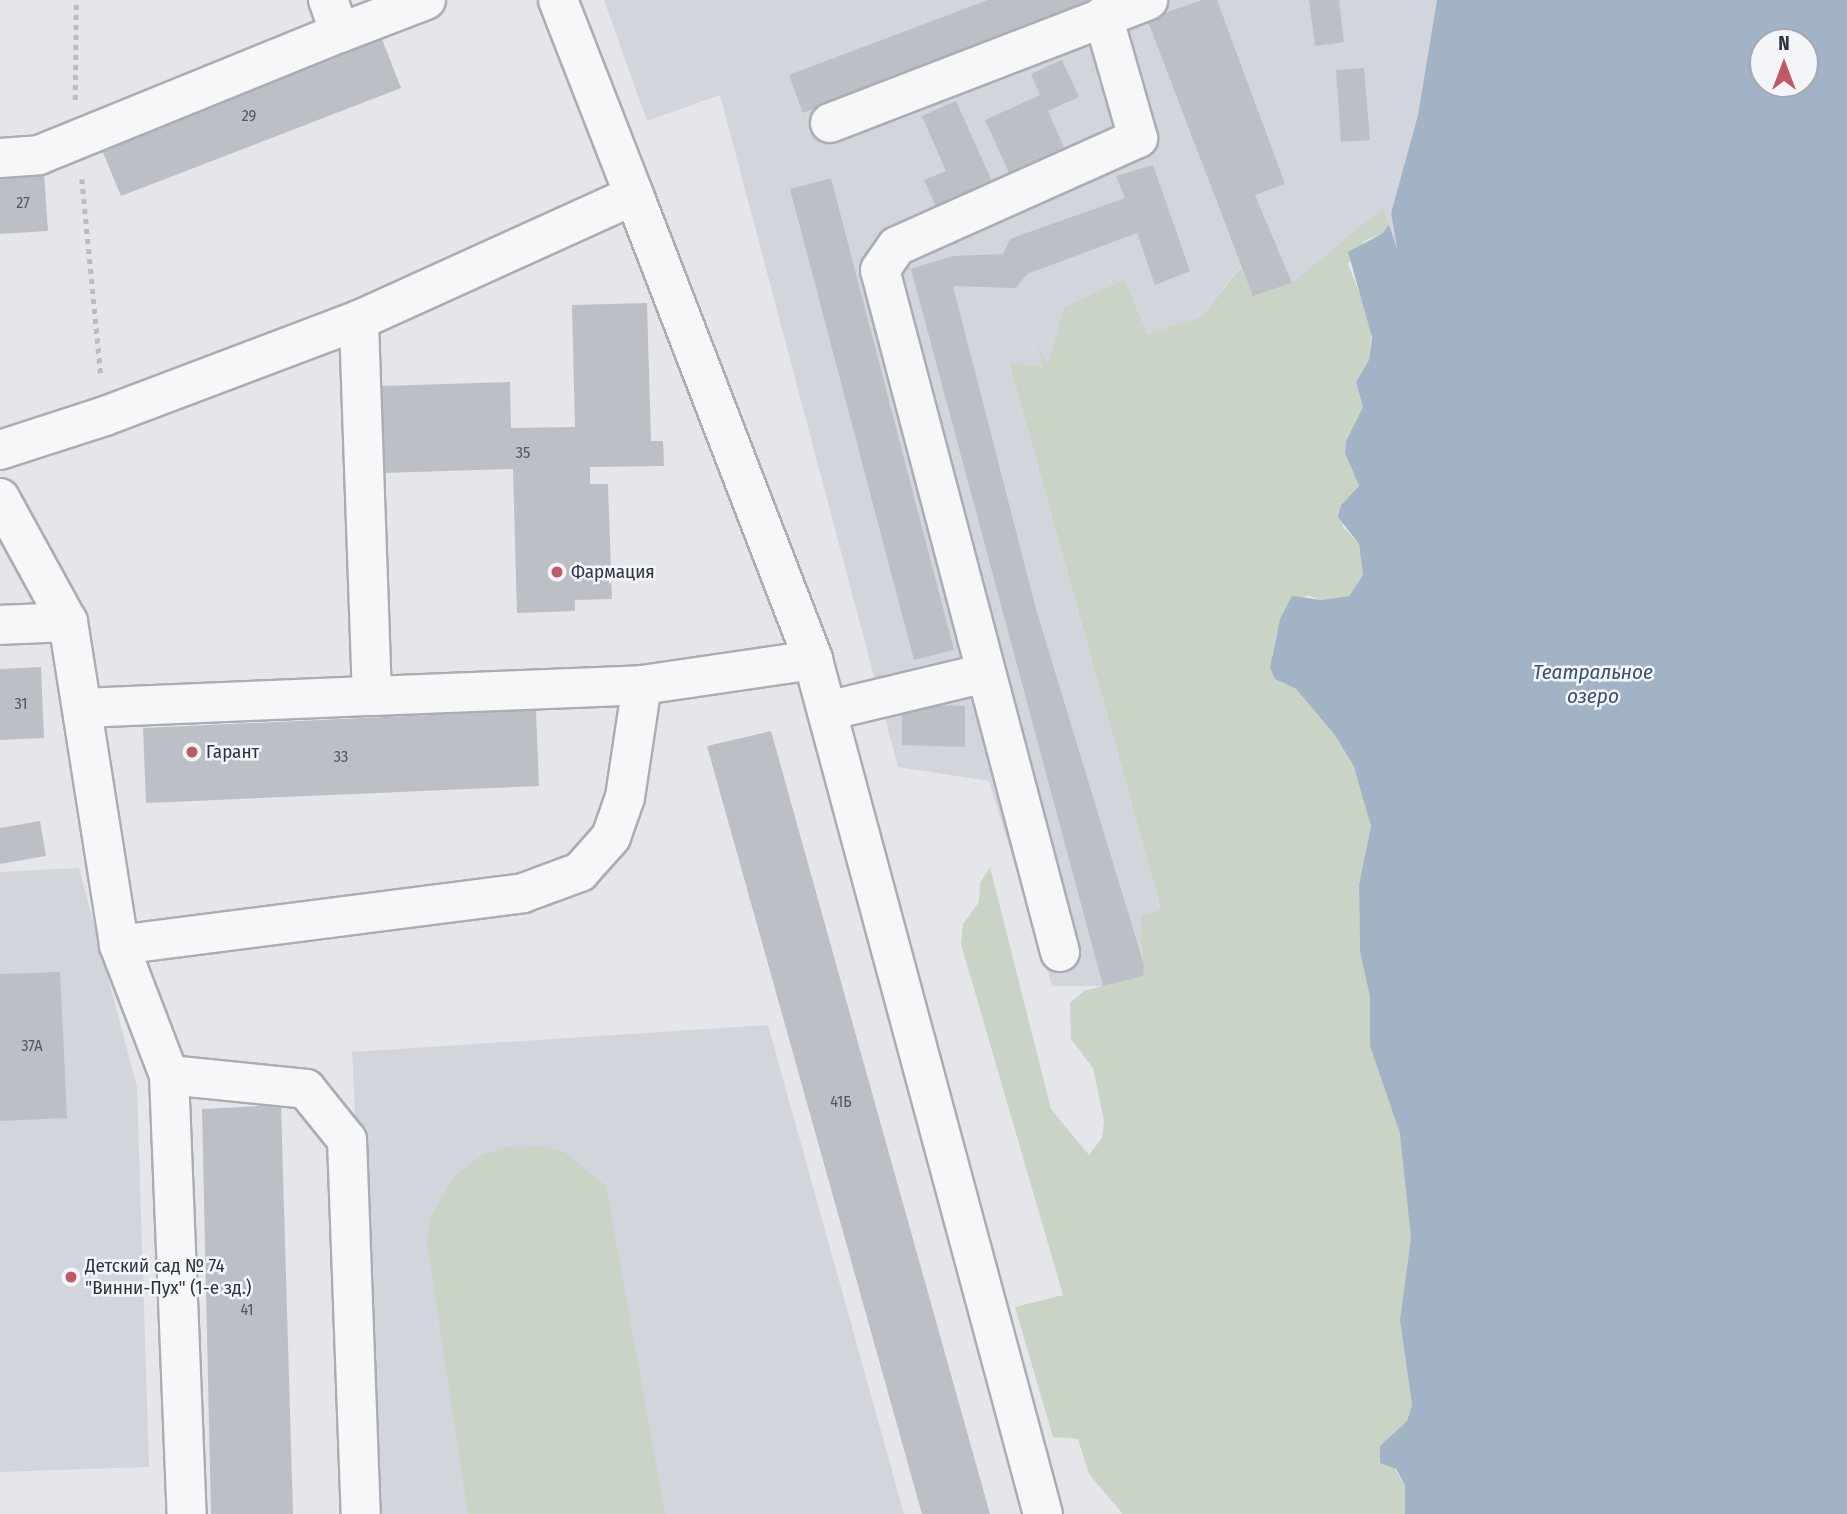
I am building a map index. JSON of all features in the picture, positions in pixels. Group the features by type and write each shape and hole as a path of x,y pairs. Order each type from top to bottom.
{"lane":[{"path":"0,158 39,155 78,139 334,16 426,0"},
{"path":"558,0 813,660 1043,1514"},
{"path":"830,123 1148,0"},
{"path":"1060,952 880,270 897,246 1138,138 1103,16"},
{"path":"0,450 105,416 359,320 634,195"},
{"path":"359,320 372,696"},
{"path":"0,498 68,622 119,945 169,1074 187,1514"},
{"path":"0,625 68,622"},
{"path":"83,708 642,685 813,660"},
{"path":"827,711 985,673"},
{"path":"119,945 523,893 580,872 611,837 625,797 642,685"},
{"path":"169,1074 306,1089 347,1140 361,1514"}],"path":[{"path":"76,0 73,79 105,416"}],"shaded area":[{"path":"604,0 1437,0 1418,115 1391,213 1397,252 1383,209 1292,283 1253,296 1241,266 1201,317 1147,334 1125,281 1048,367 1009,364 1161,911 1141,948 1143,976 1103,986 1052,986 989,781 898,767 720,95 647,121"},
{"path":"1383,208 1389,225 1383,233 1364,241 1348,264 1372,325 1369,360 1356,382 1363,407 1346,441 1345,453 1359,486 1341,505 1343,527 1359,544 1363,575 1349,596 1321,600 1307,595 1277,631 1272,655 1275,679 1296,689 1335,735 1354,767 1369,812 1371,826 1359,884 1360,952 1370,997 1370,1046 1400,1134 1410,1194 1411,1237 1400,1320 1412,1405 1407,1421 1380,1446 1405,1485 1405,1514 1123,1514 1089,1474 1078,1439 1053,1437 1015,1307 1063,1295 961,944 963,924 979,902 980,883 990,867 1051,1109 1089,1155 1102,1138 1104,1121 1093,1068 1071,1039 1070,1003 1084,991 1143,975 1141,915 1161,910 1009,363 1043,367 1037,344 1048,366 1064,307 1125,280 1147,334 1201,317 1242,266 1254,296 1292,283"},
{"name":"Детский сад № 74 \"Винни-Пух\" (1-е зд.)","path":"79,868 137,1087 149,1467 0,1472 0,872"},
{"path":"768,1025 904,1514 375,1514 352,1052"},
{"path":"543,1146 564,1152 606,1186 665,1514 468,1514 427,1242 431,1216 456,1174 483,1155 505,1147"}],"water":[{"name":"Театральное озеро","path":"1437,0 1847,0 1847,1514 1405,1514 1405,1485 1396,1469 1380,1463 1380,1446 1407,1421 1412,1405 1400,1320 1411,1237 1400,1134 1370,1046 1370,997 1360,952 1359,884 1371,826 1354,767 1335,735 1296,689 1275,679 1270,667 1280,619 1292,596 1321,600 1349,596 1363,575 1359,544 1338,517 1341,505 1359,486 1345,453 1346,441 1363,407 1356,382 1369,360 1372,337 1348,252 1383,233 1389,225 1397,249 1391,213 1418,115"}],"building":[{"path":"988,0 1097,0 803,113 789,75"},
{"path":"1202,0 1217,0 1285,184 1255,195 1292,283 1253,296 1147,19"},
{"path":"1309,0 1339,0 1344,42 1315,46"},
{"path":"380,34 401,88 121,196 99,143"},
{"path":"1062,60 1079,97 1048,111 1066,152 1011,177 985,120 1040,95 1031,74"},
{"path":"1364,68 1370,140 1341,142 1336,70"},
{"path":"956,101 995,188 939,213 924,180 946,171 922,116"},
{"path":"1153,165 1190,271 1155,285 1137,233 1027,274 1016,288 953,286 1036,609 1144,965 1143,976 1103,986 911,269 952,256 1003,254 1010,239 1125,198 1116,176"},
{"path":"44,172 48,231 0,234 0,174"},
{"path":"831,178 954,650 914,660 790,189"},
{"path":"647,303 651,441 663,441 664,466 590,467 590,484 608,484 612,599 575,600 575,611 517,613 513,469 383,473 381,386 510,382 511,428 575,427 572,305"},
{"path":"41,667 44,738 0,740 0,669"},
{"path":"902,704 965,706 965,747 902,745"},
{"path":"536,710 539,786 146,803 143,728"},
{"path":"771,731 990,1514 922,1514 707,746"},
{"path":"40,821 46,856 0,864 0,828"},
{"path":"60,972 67,1118 0,1121 0,974"},
{"path":"281,1105 293,1514 211,1514 202,1109"}],"place":[{"name":"Фармация","path":"557,572"},
{"name":"Гарант","path":"192,752"},
{"name":"Детский сад № 74 \"Винни-Пух\" (1-е зд.)","path":"71,1277"}]}
